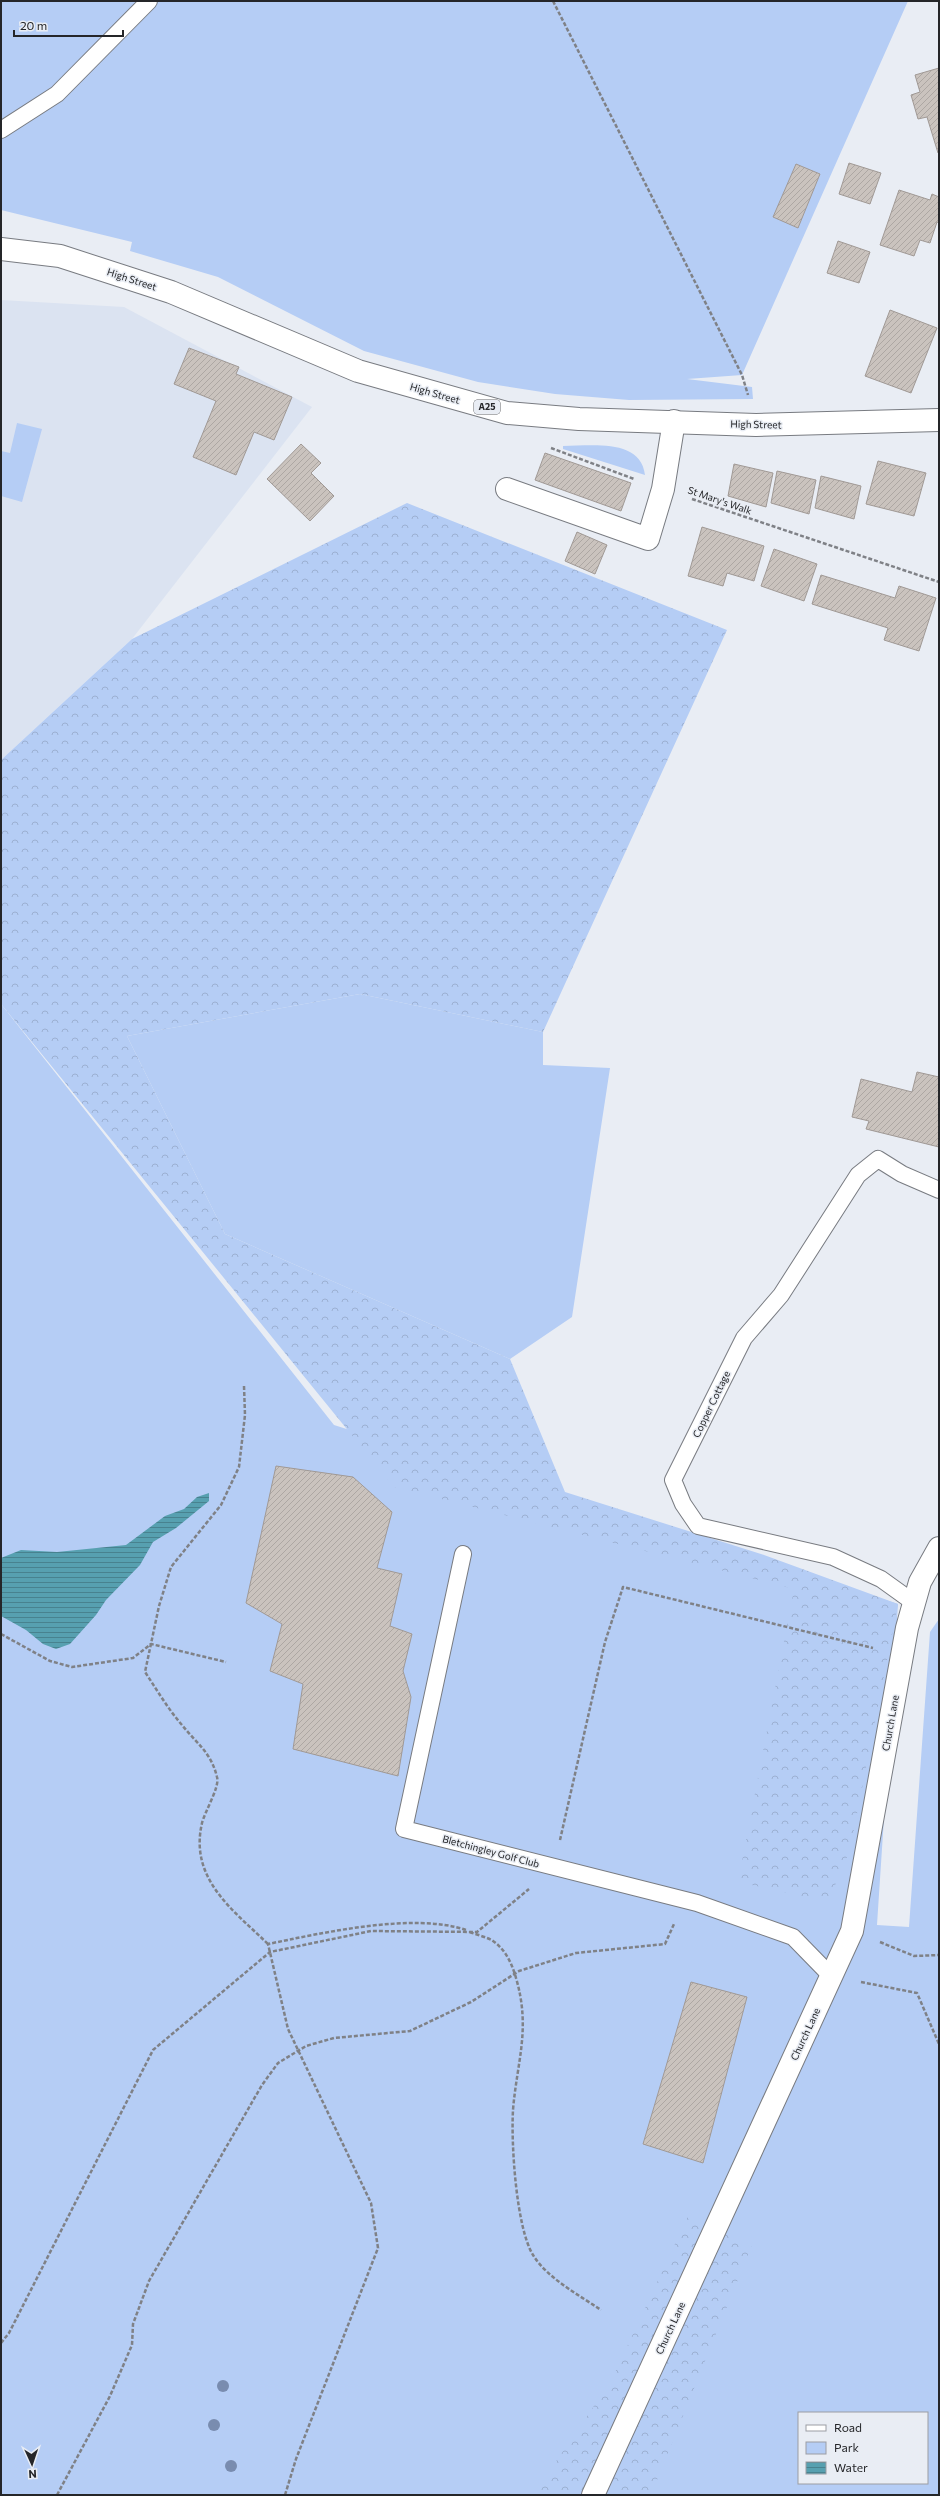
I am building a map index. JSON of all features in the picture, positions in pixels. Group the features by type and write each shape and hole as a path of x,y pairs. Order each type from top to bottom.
{"street":[{"name":"High Street","path":"1,249 60,256 163,289 358,371 507,413 579,419 756,424 939,420"},
{"path":"507,489 648,539 663,490 674,421"},
{"name":"Church Lane","path":"594,2495 852,1931 906,1628 913,1602 931,1558 939,1548"}],"lane":[{"path":"1,130 57,94 149,1"},
{"name":"Copper Cottage","path":"913,1602 881,1579 833,1557 698,1526 683,1504 673,1480 744,1338 781,1295 858,1175 878,1159 902,1174 939,1190"},
{"name":"Bletchingley Golf Club","path":"463,1554 404,1829 697,1903 793,1937 832,1977"}],"path":[{"path":"553,1 742,375 756,424"},
{"name":"St Mary's Walk","path":"548,445 554,450 663,490 939,582"},
{"path":"244,1386 245,1415 239,1467 221,1505 171,1567 159,1606 145,1672 181,1724 213,1760 218,1780 202,1823 201,1857 208,1881 232,1909 268,1944 288,2029 371,2203 378,2248 296,2460 285,2495"},
{"path":"1,2343 9,2333 153,2050 270,1952 371,1931 478,1932 554,1868 605,1642 623,1587 877,1649"},
{"path":"1,1634 50,1661 72,1667 133,1658 151,1644"},
{"path":"151,1644 226,1662"},
{"path":"268,1944 338,1930 421,1923 452,1926 493,1940 510,1958 523,2001 523,2042 513,2110 516,2180 521,2223 533,2255 558,2281 601,2310"},
{"path":"852,1931 914,1956 939,1956"},
{"path":"57,2495 110,2396 132,2345 133,2324 149,2281 262,2085 278,2063 306,2046 334,2038 410,2031 471,2002 515,1974 576,1953 665,1944"}],"shaded area":[{"path":"1,300 124,307 312,407 132,639 1,760"}],"green space":[{"path":"1,1 908,1 742,375 687,379 752,387 753,399 629,400 555,394 478,382 364,351 218,277 130,251 132,242 1,210"},
{"path":"17,423 42,429 22,502 1,496 1,451 10,453"},
{"path":"600,445 625,450 634,455 641,463 645,475 563,449 563,446"},
{"path":"407,503 727,630 543,1032 360,994 127,1036 225,1234 510,1359 565,1492 761,1554 898,1604 850,1850 828,1902 738,1882 794,1589 394,1487 1,1004 1,760 132,639"},
{"path":"360,994 543,1032 543,1065 610,1068 572,1317 510,1359 225,1234 127,1036"},
{"path":"1,1004 334,1425 898,1604 877,1925 909,1927 930,1632 939,1619 939,2495 1,2495"},
{"path":"688,2216 752,2245 651,2495 533,2495 611,2381"}],"water":[{"path":"209,1493 209,1501 176,1528 153,1542 140,1565 106,1600 96,1615 70,1644 56,1649 43,1644 26,1630 1,1616 1,1558 21,1550 57,1552 126,1545 165,1516 184,1509 197,1497"}],"building":[{"path":"939,68 938,153 927,117 918,119 911,95 920,92 915,75"},
{"path":"849,163 881,173 870,204 839,194"},
{"path":"796,164 820,174 798,228 773,217"},
{"path":"899,190 930,200 932,194 939,197 939,223 937,222 930,243 920,240 914,256 880,245"},
{"path":"838,241 870,252 859,283 827,273"},
{"path":"890,310 937,328 911,393 865,376"},
{"path":"189,348 239,367 236,374 292,397 274,440 254,432 236,475 193,457 216,401 174,384"},
{"path":"301,444 321,463 311,473 334,496 310,521 267,479"},
{"path":"545,453 631,483 621,511 535,480"},
{"path":"878,461 926,473 914,516 866,504"},
{"path":"734,464 773,473 766,507 728,496"},
{"path":"777,471 816,480 809,514 771,503"},
{"path":"821,476 861,486 854,519 815,508"},
{"path":"702,527 764,546 754,581 727,573 723,586 688,576"},
{"path":"577,532 607,545 595,574 565,561"},
{"path":"774,549 817,564 804,601 761,586"},
{"path":"821,575 895,598 899,586 936,598 919,651 884,640 888,628 812,604"},
{"path":"917,1072 939,1077 939,1147 866,1129 869,1121 852,1117 861,1079 912,1092"},
{"path":"276,1466 353,1477 392,1512 377,1568 402,1574 390,1626 412,1634 403,1671 411,1697 398,1776 293,1749 303,1684 270,1671 282,1624 246,1603"},
{"path":"691,1982 747,1997 703,2163 643,2144"}]}
